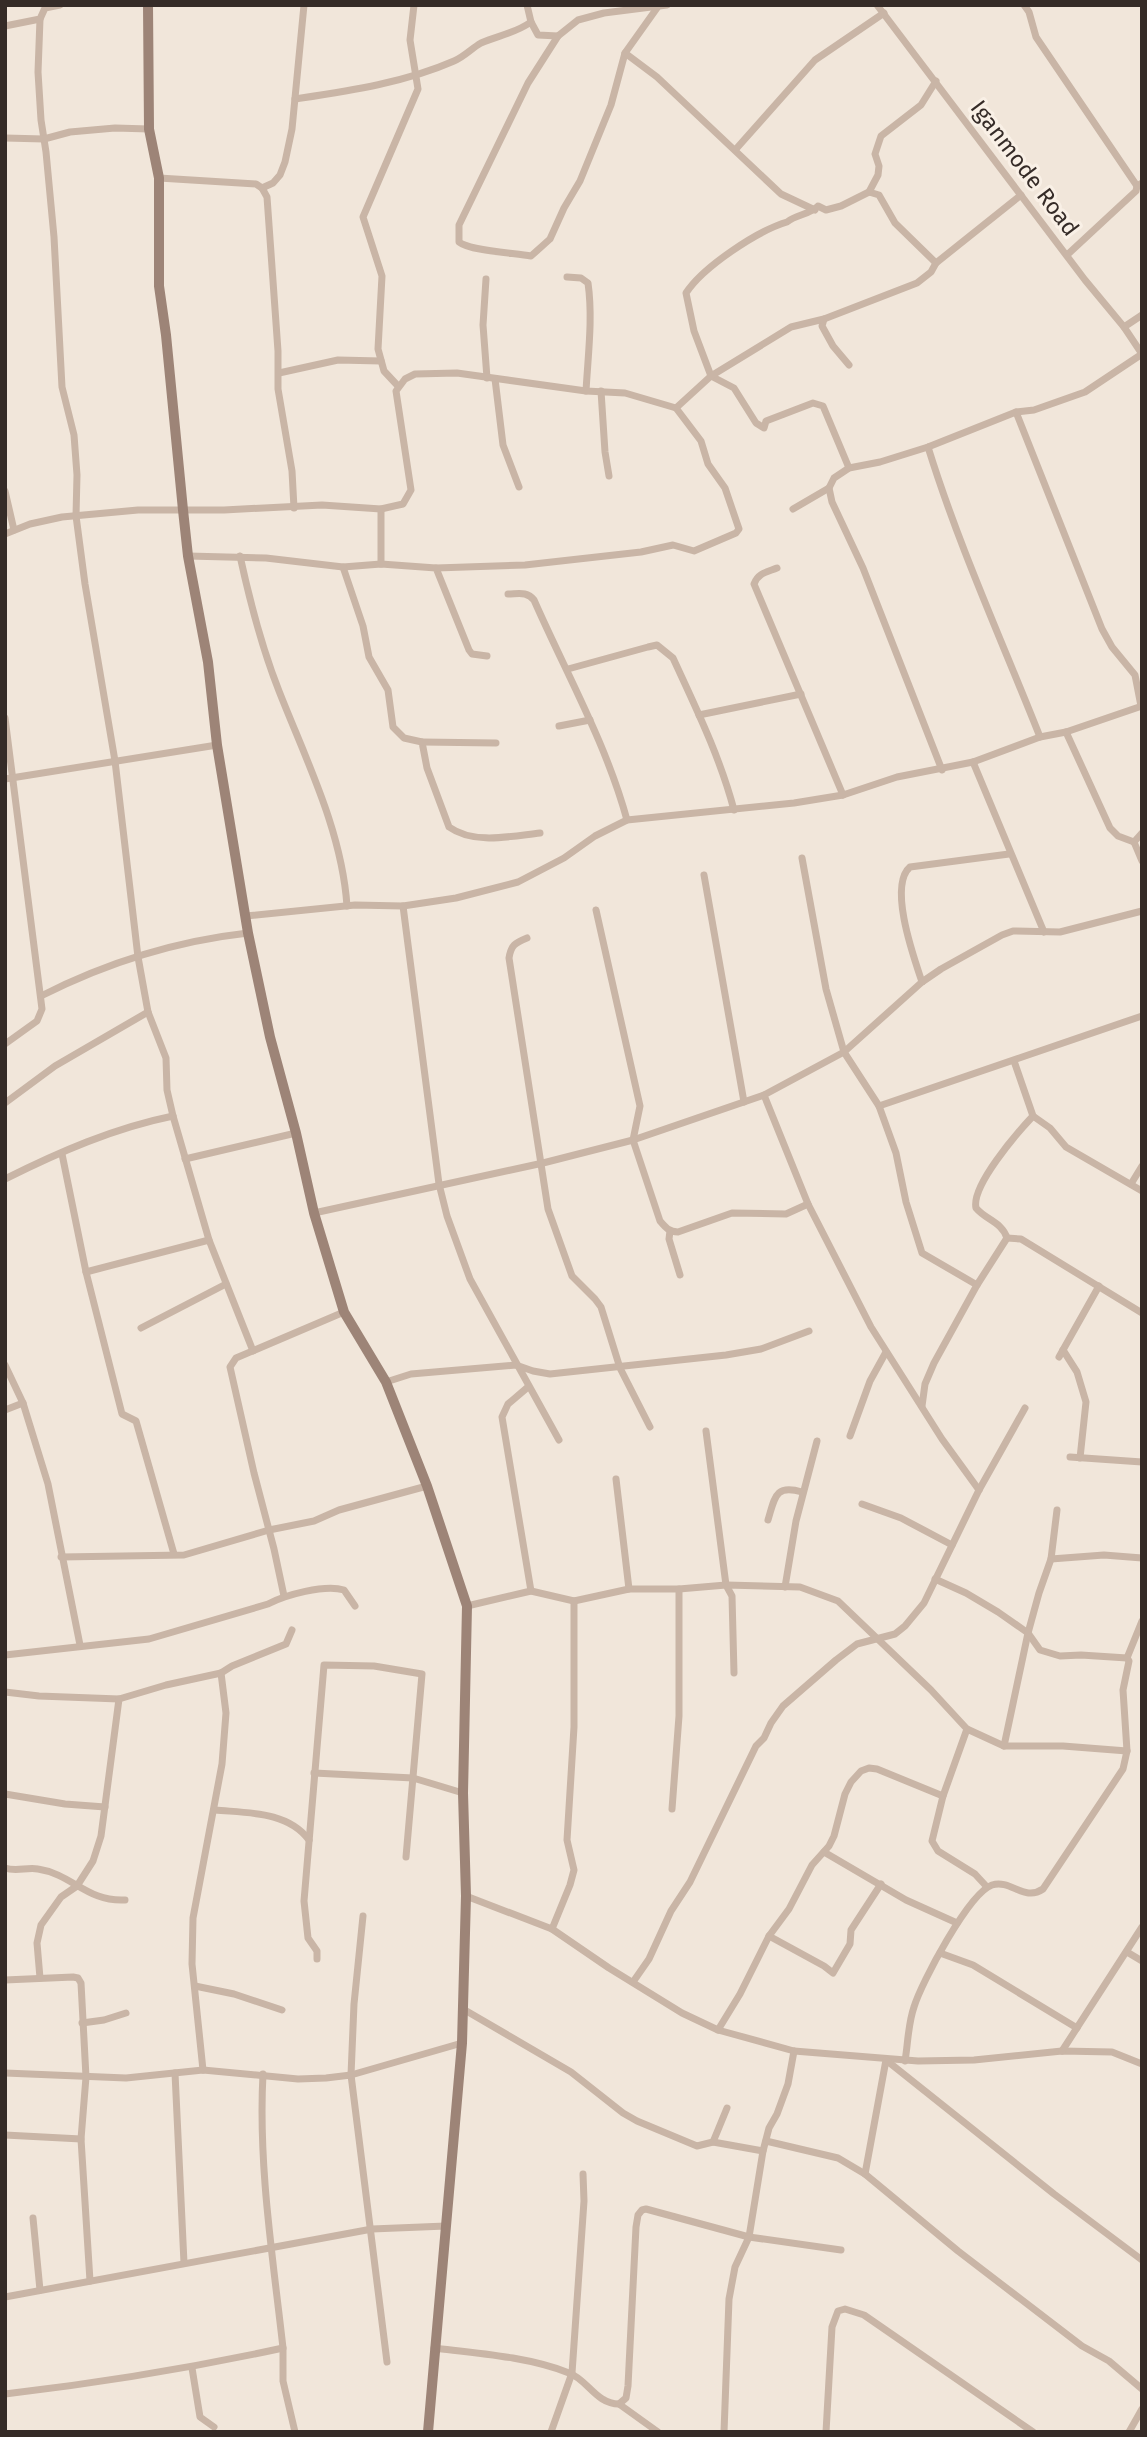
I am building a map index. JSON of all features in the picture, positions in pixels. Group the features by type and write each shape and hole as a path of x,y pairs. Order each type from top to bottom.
{"street":[{"path":"60,5 44,7 40,19 38,72 54,237 62,387 74,435 76,516 115,761 138,957 148,1012 166,1058 167,1090 173,1116 209,1240 253,1350"},
{"path":"148,5 149,129 159,178 159,286 183,510 248,933 270,1037 314,1213 344,1312 386,1382 426,1486 467,1606 463,1793 466,1896 462,2043 427,2431"},
{"path":"262,188 274,183 280,174 292,129 304,5"},
{"path":"5,534 30,524 138,510 294,508 322,505 381,509 403,504 411,490 397,398 398,386 384,371 378,349 383,276 363,217 418,89 410,40 414,5"},
{"path":"527,5 538,35 558,36"},
{"path":"656,6 625,53 611,105 580,181 550,239 531,256 466,248 459,242 459,225 528,83 558,36 578,20 604,13 656,6 667,5"},
{"name":"Iganmode Road","path":"877,5 1142,354"},
{"path":"1024,5 1029,12 1036,37 1140,185 1067,255"},
{"path":"736,149 815,60 884,13"},
{"path":"5,26 40,19"},
{"path":"295,99 368,88 416,74 456,60 480,43 516,32 531,22"},
{"path":"625,53 657,77 782,194 815,210"},
{"path":"849,468 823,406 813,403 766,422 764,428 756,424 734,388 711,376 694,331 686,299 687,291 732,251 792,217 815,210 818,206 826,210 849,203 869,192 878,175 879,166 875,154 881,136 921,104 936,81"},
{"path":"5,138 44,139 70,132 115,128 149,129"},
{"path":"159,178 256,184 267,197 278,389 292,471 294,508"},
{"path":"869,192 879,195 895,223 936,263"},
{"path":"676,408 711,376 790,327 824,319 917,283 931,272 936,263 1021,195"},
{"path":"567,277 581,278 588,283 590,297 586,391"},
{"path":"486,279 483,325 491,379 503,445 519,487"},
{"path":"1124,327 1142,315"},
{"path":"824,319 822,326 833,346 849,365"},
{"path":"793,509 829,488 834,478 849,468 880,462 928,447 1016,412 1034,410 1085,392 1142,354"},
{"path":"279,373 338,360 381,361"},
{"path":"188,556 240,556 343,567 382,564 436,568 525,565 641,552 673,545 694,551 737,533 739,529 725,488 708,464 701,442 676,408 625,393 586,391 457,373 415,374 398,386"},
{"path":"601,391 604,452 609,476"},
{"path":"246,916 347,906 403,906 456,898 518,881 564,858 595,836 627,820 734,810 843,795 897,777 973,762 1040,737 1066,732 1142,706 1135,676 1112,647 1102,629 1016,412"},
{"path":"928,447 970,570 1040,737"},
{"path":"829,488 832,502 863,568 942,770"},
{"path":"5,491 14,530"},
{"path":"381,509 382,564"},
{"path":"240,556 252,610 277,687 322,798 345,885 347,906"},
{"path":"343,567 363,626 369,657 388,690 393,727 404,737 422,742 496,743"},
{"path":"436,568 469,650 472,654 487,656"},
{"path":"777,568 763,573 756,578 754,584 843,795"},
{"path":"508,594 530,595 568,669 590,720 620,792 627,820"},
{"path":"568,669 657,645 673,658 726,779 734,810"},
{"path":"699,715 801,694"},
{"path":"5,718 9,778 42,1009 37,1021 5,1044"},
{"path":"559,726 590,720"},
{"path":"1066,732 1110,828 1118,836 1134,842 1142,861"},
{"path":"422,742 427,768 447,825 451,829 481,838 540,833"},
{"path":"9,778 217,745"},
{"path":"973,762 1044,932"},
{"path":"1134,842 1142,833"},
{"path":"922,982 905,928 902,875 910,867 1009,853"},
{"path":"802,858 826,989 845,1052 879,1106 895,1153 906,1202 922,1253 977,1285"},
{"path":"704,875 744,1102"},
{"path":"403,906 439,1184 447,1216 470,1279 559,1440"},
{"path":"596,911 640,1106 633,1140 660,1220 670,1231 678,1232 732,1213 786,1214 808,1204"},
{"path":"314,1213 542,1163 633,1140 764,1095 845,1052 922,982 960,958 1013,931 1060,932 1142,911"},
{"path":"41,996 96,970 138,957 184,943 248,933"},
{"path":"527,938 510,948 509,958 548,1209 572,1276 601,1307 620,1368 650,1427"},
{"path":"5,1103 55,1066 148,1012"},
{"path":"879,1106 1142,1016"},
{"path":"1014,1061 1033,1116 1050,1128 1066,1147 1142,1191"},
{"path":"764,1095 808,1204 865,1318 942,1440 979,1490"},
{"path":"5,1179 134,1124 173,1116"},
{"path":"1007,1238 1002,1227 980,1213 974,1205 975,1200 1000,1153 1033,1116"},
{"path":"186,1159 296,1133"},
{"path":"62,1154 86,1272 122,1414 136,1420 174,1553"},
{"path":"1131,1184 1142,1166"},
{"path":"670,1231 669,1239 680,1275"},
{"path":"922,1406 925,1384 977,1285 1007,1238"},
{"path":"1007,1238 1021,1239 1142,1313"},
{"path":"86,1272 209,1240"},
{"path":"141,1328 226,1284"},
{"path":"1080,1458 1086,1402 1077,1372 1061,1354 1099,1286"},
{"path":"284,1596 230,1371 233,1360 344,1312"},
{"path":"386,1382 411,1374 516,1365 550,1374 620,1368 761,1349 809,1331"},
{"path":"850,1436 870,1381 886,1352"},
{"path":"5,1366 23,1403 48,1484 80,1645"},
{"path":"528,1387 508,1404 502,1417 531,1591"},
{"path":"5,1410 23,1403"},
{"path":"633,1982 649,1958 671,1910 690,1882 756,1746 764,1738 771,1723 783,1706 836,1660 858,1644 895,1634 924,1603 979,1490 1025,1408"},
{"path":"706,1431 726,1585 732,1596 734,1673"},
{"path":"785,1587 802,1492 817,1441"},
{"path":"1070,1457 1142,1462"},
{"path":"617,1479 629,1589"},
{"path":"61,1557 174,1553 184,1555 269,1530 314,1521 339,1510 426,1486"},
{"path":"768,1520 776,1494 782,1489 802,1492"},
{"path":"862,1504 901,1518 952,1545"},
{"path":"1004,1746 1028,1633 1051,1559 1057,1510"},
{"path":"1051,1559 1104,1555 1142,1558"},
{"path":"934,1579 966,1593 1028,1633 1040,1650 1060,1656 1127,1658"},
{"path":"467,1606 531,1591 574,1601 629,1589 726,1585 800,1587 838,1601 931,1690 967,1730 1004,1746 1063,1746 1128,1751"},
{"path":"5,1655 149,1639 268,1604 284,1596 340,1588 350,1595 355,1606"},
{"path":"672,1809 679,1716 679,1589"},
{"path":"552,1929 574,1870 567,1840 574,1727 574,1601"},
{"path":"905,2061 913,2009 957,1923 987,1888 995,1884 1018,1892 1035,1894 1043,1889 1124,1769 1128,1751 1126,1713 1122,1701 1129,1661 1127,1658 1142,1621"},
{"path":"5,1692 119,1699 221,1673 286,1644 292,1630"},
{"path":"317,1959 317,1951 308,1938 304,1901 324,1665 374,1666 422,1674 406,1857"},
{"path":"203,2070 192,1964 193,1918 222,1764 225,1723 221,1673"},
{"path":"40,1978 37,1943 41,1925 61,1897 77,1886 93,1861 101,1836 119,1699"},
{"path":"967,1730 943,1796 933,1834 934,1847 975,1874 987,1888"},
{"path":"718,2030 740,1994 769,1936 789,1909 812,1865 824,1853 834,1836 845,1794 861,1771 877,1769 943,1796"},
{"path":"314,1773 413,1778 463,1793"},
{"path":"5,1794 65,1804 105,1807"},
{"path":"215,1810 255,1814 286,1821 301,1829 309,1840"},
{"path":"824,1853 906,1900 957,1923"},
{"path":"5,1868 38,1869 57,1875 94,1896 111,1901 125,1900"},
{"path":"769,1936 833,1973 850,1944 851,1930 881,1884"},
{"path":"466,1896 552,1929 682,2013 718,2030 794,2051 905,2061 974,2060 1062,2051 1112,2052 1142,2064"},
{"path":"363,1916 354,2004 351,2076 387,2362"},
{"path":"1062,2051 1142,1927"},
{"path":"1127,1952 1142,1961"},
{"path":"940,1953 973,1965 1077,2028"},
{"path":"5,1980 78,1978 81,1983 86,2077 81,2139 90,2281"},
{"path":"195,1986 234,1994 282,2010"},
{"path":"463,2008 571,2072 637,2121 697,2146 713,2142 763,2151"},
{"path":"82,2023 126,2013"},
{"path":"5,2073 126,2078 203,2070 298,2079 351,2076 462,2043"},
{"path":"724,2432 729,2299 735,2267 750,2237 769,2128 788,2084 794,2051"},
{"path":"865,2174 886,2060"},
{"path":"886,2060 1054,2194 1142,2260"},
{"path":"175,2073 184,2263"},
{"path":"263,2074 263,2146 283,2348 283,2381 295,2432"},
{"path":"713,2142 727,2108"},
{"path":"5,2135 81,2139"},
{"path":"766,2141 838,2158 865,2174 958,2251 1082,2346 1109,2361 1142,2389"},
{"path":"551,2432 572,2373 584,2201 583,2174"},
{"path":"619,2404 626,2398 628,2386 638,2215 642,2210 750,2237 841,2250"},
{"path":"33,2218 40,2290"},
{"path":"5,2297 372,2229 446,2226"},
{"path":"826,2432 832,2327 838,2311 845,2309 864,2315 1033,2432"},
{"path":"5,2394 192,2368 283,2348"},
{"path":"434,2348 507,2357 572,2373 589,2390 605,2400 619,2404 657,2432"},
{"path":"192,2368 200,2417 214,2427"},
{"path":"1130,2432 1142,2409"},
{"path":"1130,2432 1142,2424"}]}
